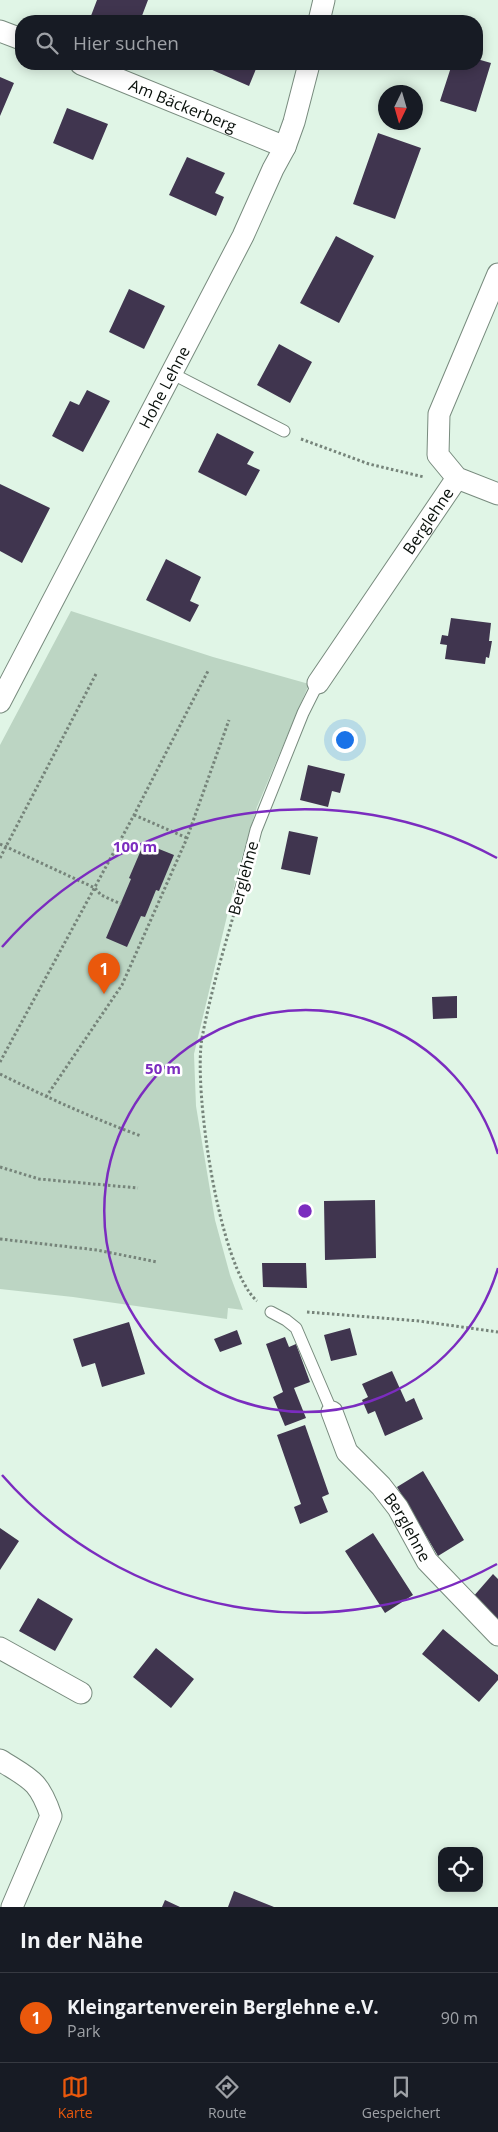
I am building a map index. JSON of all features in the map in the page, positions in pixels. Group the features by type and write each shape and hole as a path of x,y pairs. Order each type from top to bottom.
{"street":[{"path":"320,15 324,0"},
{"path":"0,31 15,37"},
{"name":"Am Bäckerberg","path":"95,70 285,147"},
{"name":"Hohe Lehne","path":"0,702 243,236 285,147 294,122 307,70"},
{"path":"498,274 439,414 438,455 457,478 498,494"},
{"name":"Berglehne","path":"318,683 457,478"},
{"name":"Berglehne","path":"332,1412 347,1452 381,1486 398,1508 427,1561 498,1635"},
{"path":"0,1648 81,1694"},
{"path":"0,1760 31,1779 44,1794 51,1816 12,1907"}],"lane":[{"path":"171,373 284,431"},
{"name":"Berglehne","path":"240,892 256,830 303,713 318,683"},
{"path":"271,1312 296,1328 332,1412"}],"path":[{"path":"284,431 369,464 428,478 457,478"},
{"path":"0,1062 134,815 208,671"},
{"path":"0,858 97,672"},
{"path":"46,1097 122,985 187,838 230,720"},
{"path":"134,815 187,838"},
{"path":"0,844 95,888 101,895 121,904"},
{"name":"Berglehne","path":"240,892 220,960 202,1040 199,1077 209,1159 225,1238 239,1276 250,1295 271,1312"},
{"path":"0,1074 99,1121 141,1136"},
{"path":"0,1167 39,1180 138,1188"},
{"path":"0,1239 97,1250 157,1262"},
{"path":"306,1312 419,1321 498,1332"}],"green space":[{"path":"71,611 213,657 309,684 257,807 238,870 194,1054 196,1106 215,1220 230,1275 243,1310 228,1308 227,1319 73,1297 0,1289 0,745"}],"building":[{"path":"97,0 148,0 142,15 91,15"},
{"path":"483,61 491,63 476,112 440,101 450,70 483,70"},
{"path":"212,70 256,70 249,86"},
{"path":"0,77 14,83 0,116"},
{"path":"67,108 108,124 93,160 53,143"},
{"path":"378,133 421,148 395,219 353,204"},
{"path":"187,157 225,173 215,193 224,197 216,216 169,195"},
{"path":"336,236 374,256 339,323 300,303"},
{"path":"129,289 165,306 144,349 109,332"},
{"path":"279,344 312,362 290,403 257,385"},
{"path":"87,390 110,401 83,452 52,436 70,401 79,405"},
{"path":"217,433 254,452 247,464 260,470 246,496 198,472"},
{"path":"0,484 50,508 22,563 0,551"},
{"path":"166,559 201,577 190,601 199,605 190,622 146,600"},
{"path":"451,618 491,623 489,641 492,641 489,658 486,657 485,664 445,659 447,645 440,644 442,635 448,636"},
{"path":"308,765 345,774 340,793 332,791 328,807 300,800"},
{"path":"289,831 318,837 310,875 281,869"},
{"path":"144,843 174,855 159,891 156,890 145,917 141,916 127,947 106,938"},
{"path":"457,996 457,1018 433,1019 432,997"},
{"path":"375,1200 376,1258 325,1260 324,1201"},
{"path":"262,1263 306,1263 307,1288 263,1287"},
{"path":"129,1322 145,1374 102,1387 95,1363 82,1367 73,1339"},
{"path":"350,1328 357,1355 331,1361 324,1335"},
{"path":"237,1330 242,1344 220,1352 214,1339"},
{"path":"285,1337 289,1347 296,1344 310,1382 294,1388 306,1418 285,1426 273,1397 283,1392 266,1344"},
{"path":"392,1371 406,1402 414,1398 423,1419 385,1436 375,1411 368,1414 362,1400 368,1397 362,1384"},
{"path":"305,1425 329,1494 322,1497 328,1512 300,1524 294,1507 301,1504 277,1435"},
{"path":"423,1471 464,1540 438,1556 397,1487"},
{"path":"0,1528 19,1541 0,1570"},
{"path":"373,1533 413,1595 385,1613 345,1551"},
{"path":"493,1574 498,1579 498,1621 472,1598"},
{"path":"38,1598 73,1619 55,1651 19,1631"},
{"path":"443,1629 498,1675 498,1680 479,1702 422,1654"},
{"path":"156,1648 194,1679 171,1708 133,1677"},
{"path":"234,1891 274,1907 228,1907"},
{"path":"165,1900 180,1907 162,1907"}],"place":[{"name":"Kleingartenverein Berglehne e.V.","path":"104,994"}]}
